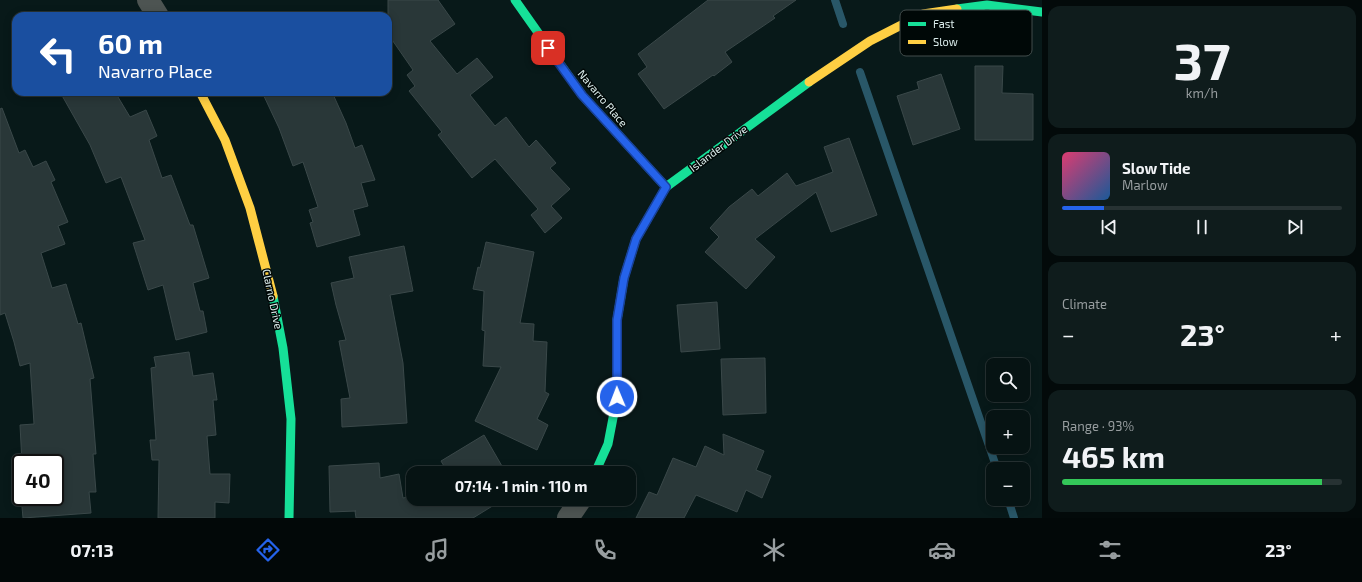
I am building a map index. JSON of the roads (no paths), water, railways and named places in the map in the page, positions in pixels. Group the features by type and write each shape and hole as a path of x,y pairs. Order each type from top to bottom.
{"street":[{"path":"148,0 156,12"},
{"name":"Navarro Place","path":"514,0 582,95 666,187"},
{"name":"Islander Drive","path":"952,10 987,5 1026,10"},
{"name":"Islander Drive","path":"1032,11 1042,12"},
{"name":"Islander Drive","path":"598,466 608,444 617,397 617,320 624,278 636,239 666,187 812,79 870,41 900,26"},
{"name":"Clarno Drive","path":"202,96 228,147 250,208 270,283 283,348 291,419 289,518"},
{"path":"568,518 577,506"}],"waterway":[{"path":"835,0 843,24"},
{"path":"860,72 995,462"},
{"path":"1010,506 1014,518"}]}
